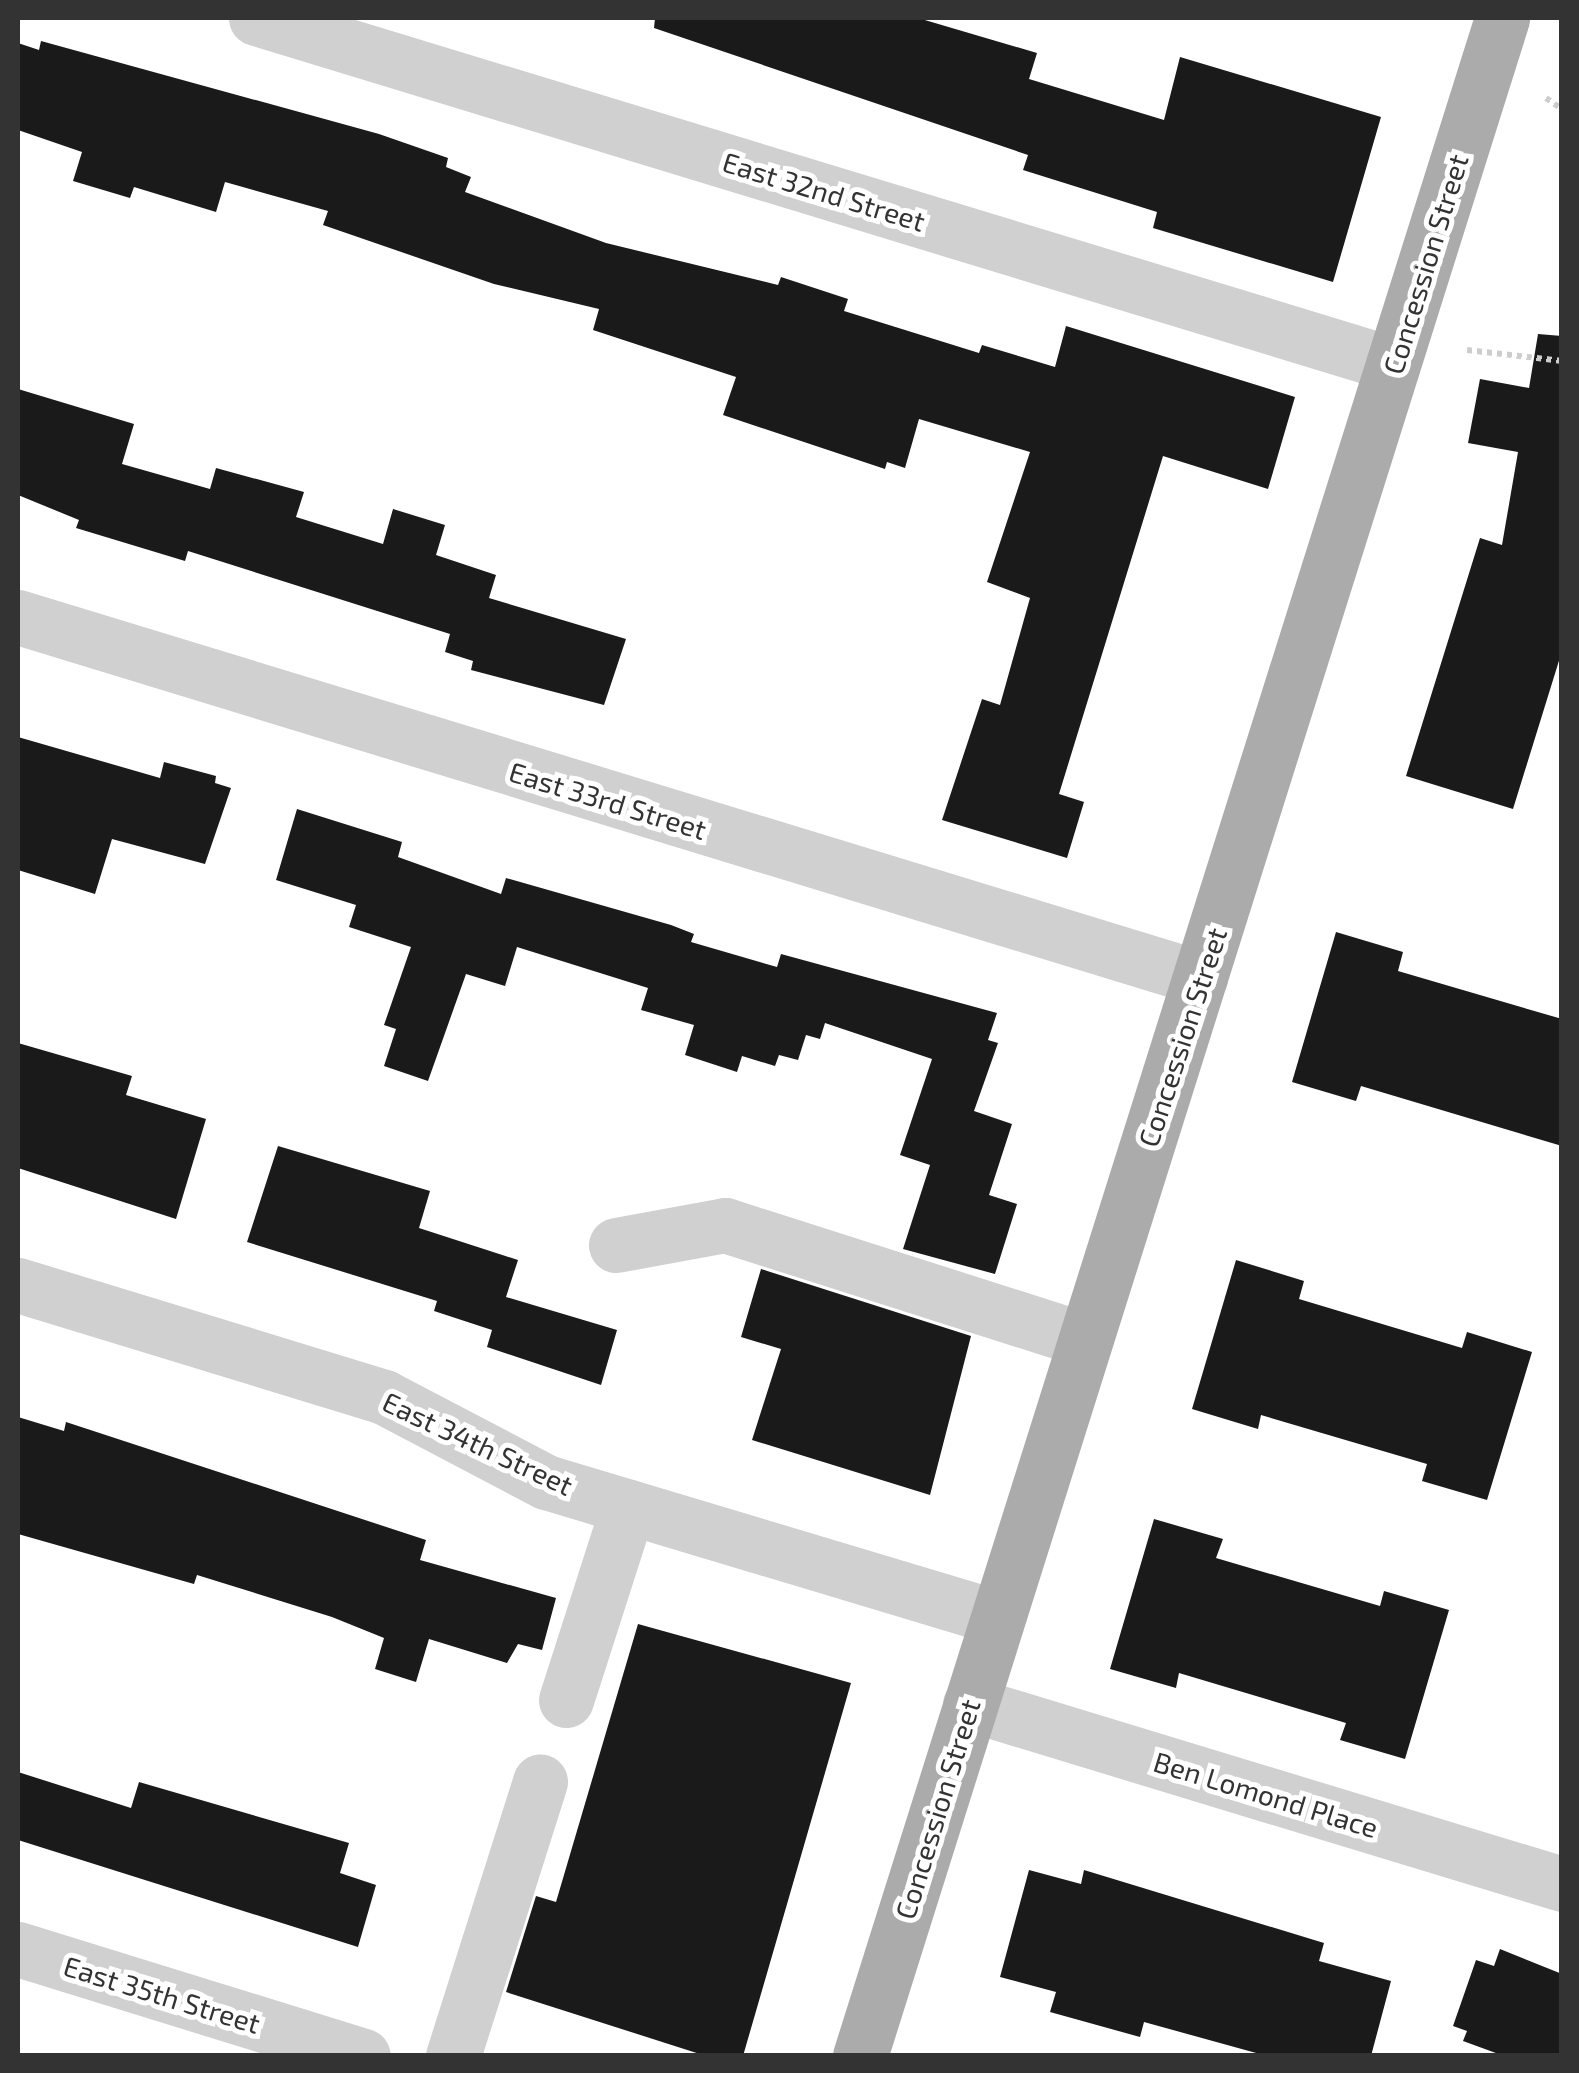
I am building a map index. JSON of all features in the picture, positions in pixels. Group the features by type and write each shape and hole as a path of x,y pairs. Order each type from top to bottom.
{"main road":[{"name":"Concession Street","path":"860,2056 1502,18"}],"street":[{"name":"East 32nd Street","path":"256,18 1393,364"},
{"name":"East 33rd Street","path":"18,616 1200,978"},
{"path":"616,1245 725,1226 1085,1340"},
{"name":"East 34th Street","path":"18,1284 384,1397 546,1482 997,1617"},
{"path":"566,1700 628,1506"},
{"name":"Ben Lomond Place","path":"970,1704 1562,1884"},
{"path":"453,2056 540,1781"},
{"name":"East 35th Street","path":"18,1950 363,2056"}],"path":[{"path":"1546,98 1562,109"},
{"path":"1467,350 1562,361"}],"building":[{"path":"655,18 918,18 1037,53 1029,79 1164,120 1180,57 1381,117 1333,282 1153,228 1157,212 1023,170 1028,155 654,28"},
{"path":"41,41 379,134 448,158 446,167 471,177 465,192 606,243 778,285 781,277 848,299 844,311 979,353 982,345 1055,367 1066,326 1295,397 1268,489 1163,456 1059,794 1084,802 1067,858 942,820 982,699 1000,705 1030,598 987,582 1030,452 919,419 905,468 887,462 885,469 723,415 736,377 593,330 599,309 494,284 323,225 328,211 225,182 216,212 134,187 130,198 73,181 82,152 18,130 18,43 39,50"},
{"path":"1538,334 1562,336 1562,651 1513,809 1406,776 1480,538 1502,545 1518,452 1468,443 1480,379 1529,388"},
{"path":"18,389 134,424 122,464 210,489 216,468 304,492 296,517 383,544 393,509 445,525 436,555 496,575 489,598 626,639 604,705 471,670 473,661 445,652 450,634 188,551 185,561 76,528 79,520 18,495"},
{"path":"18,737 160,778 164,762 216,776 215,783 231,788 205,864 112,839 95,894 18,870"},
{"path":"297,809 402,842 398,857 501,894 506,878 671,925 694,934 691,942 777,967 781,954 997,1013 988,1040 998,1043 974,1111 1012,1124 989,1195 1017,1204 995,1274 903,1249 930,1165 900,1155 932,1059 825,1023 820,1039 806,1035 798,1060 779,1055 775,1066 742,1056 737,1072 685,1055 694,1025 641,1010 648,988 517,947 505,986 466,974 428,1081 384,1066 396,1029 384,1025 411,947 349,927 356,905 276,880"},
{"path":"1336,932 1403,952 1398,971 1562,1019 1562,1146 1361,1086 1356,1101 1292,1082"},
{"path":"18,1043 132,1076 126,1095 206,1119 176,1219 18,1168"},
{"path":"278,1146 430,1191 419,1228 518,1260 506,1297 617,1330 601,1385 487,1347 492,1330 434,1311 437,1301 247,1242"},
{"path":"1236,1260 1304,1281 1299,1299 1462,1348 1467,1332 1532,1352 1487,1500 1422,1481 1427,1464 1261,1415 1258,1429 1192,1409"},
{"path":"761,1269 971,1336 930,1495 752,1440 781,1349 741,1337"},
{"path":"18,1417 64,1431 66,1422 426,1540 420,1560 556,1598 542,1650 518,1644 507,1663 429,1639 416,1682 375,1669 384,1638 332,1617 197,1575 194,1584 18,1534"},
{"path":"1154,1519 1223,1539 1216,1558 1380,1606 1384,1591 1449,1610 1405,1759 1340,1740 1346,1723 1179,1673 1176,1688 1110,1669"},
{"path":"638,1624 851,1683 743,2056 706,2056 506,1992 536,1896 556,1902"},
{"path":"18,1772 131,1808 139,1782 349,1843 340,1873 376,1885 358,1947 18,1840"},
{"path":"1029,1870 1081,1884 1084,1870 1324,1943 1319,1961 1391,1981 1371,2056 1267,2056 1144,2022 1140,2037 1050,2012 1056,1992 1000,1977"},
{"path":"1500,1949 1562,1974 1562,2056 1504,2056 1463,2041 1467,2031 1453,2026 1476,1960 1494,1966"}]}
